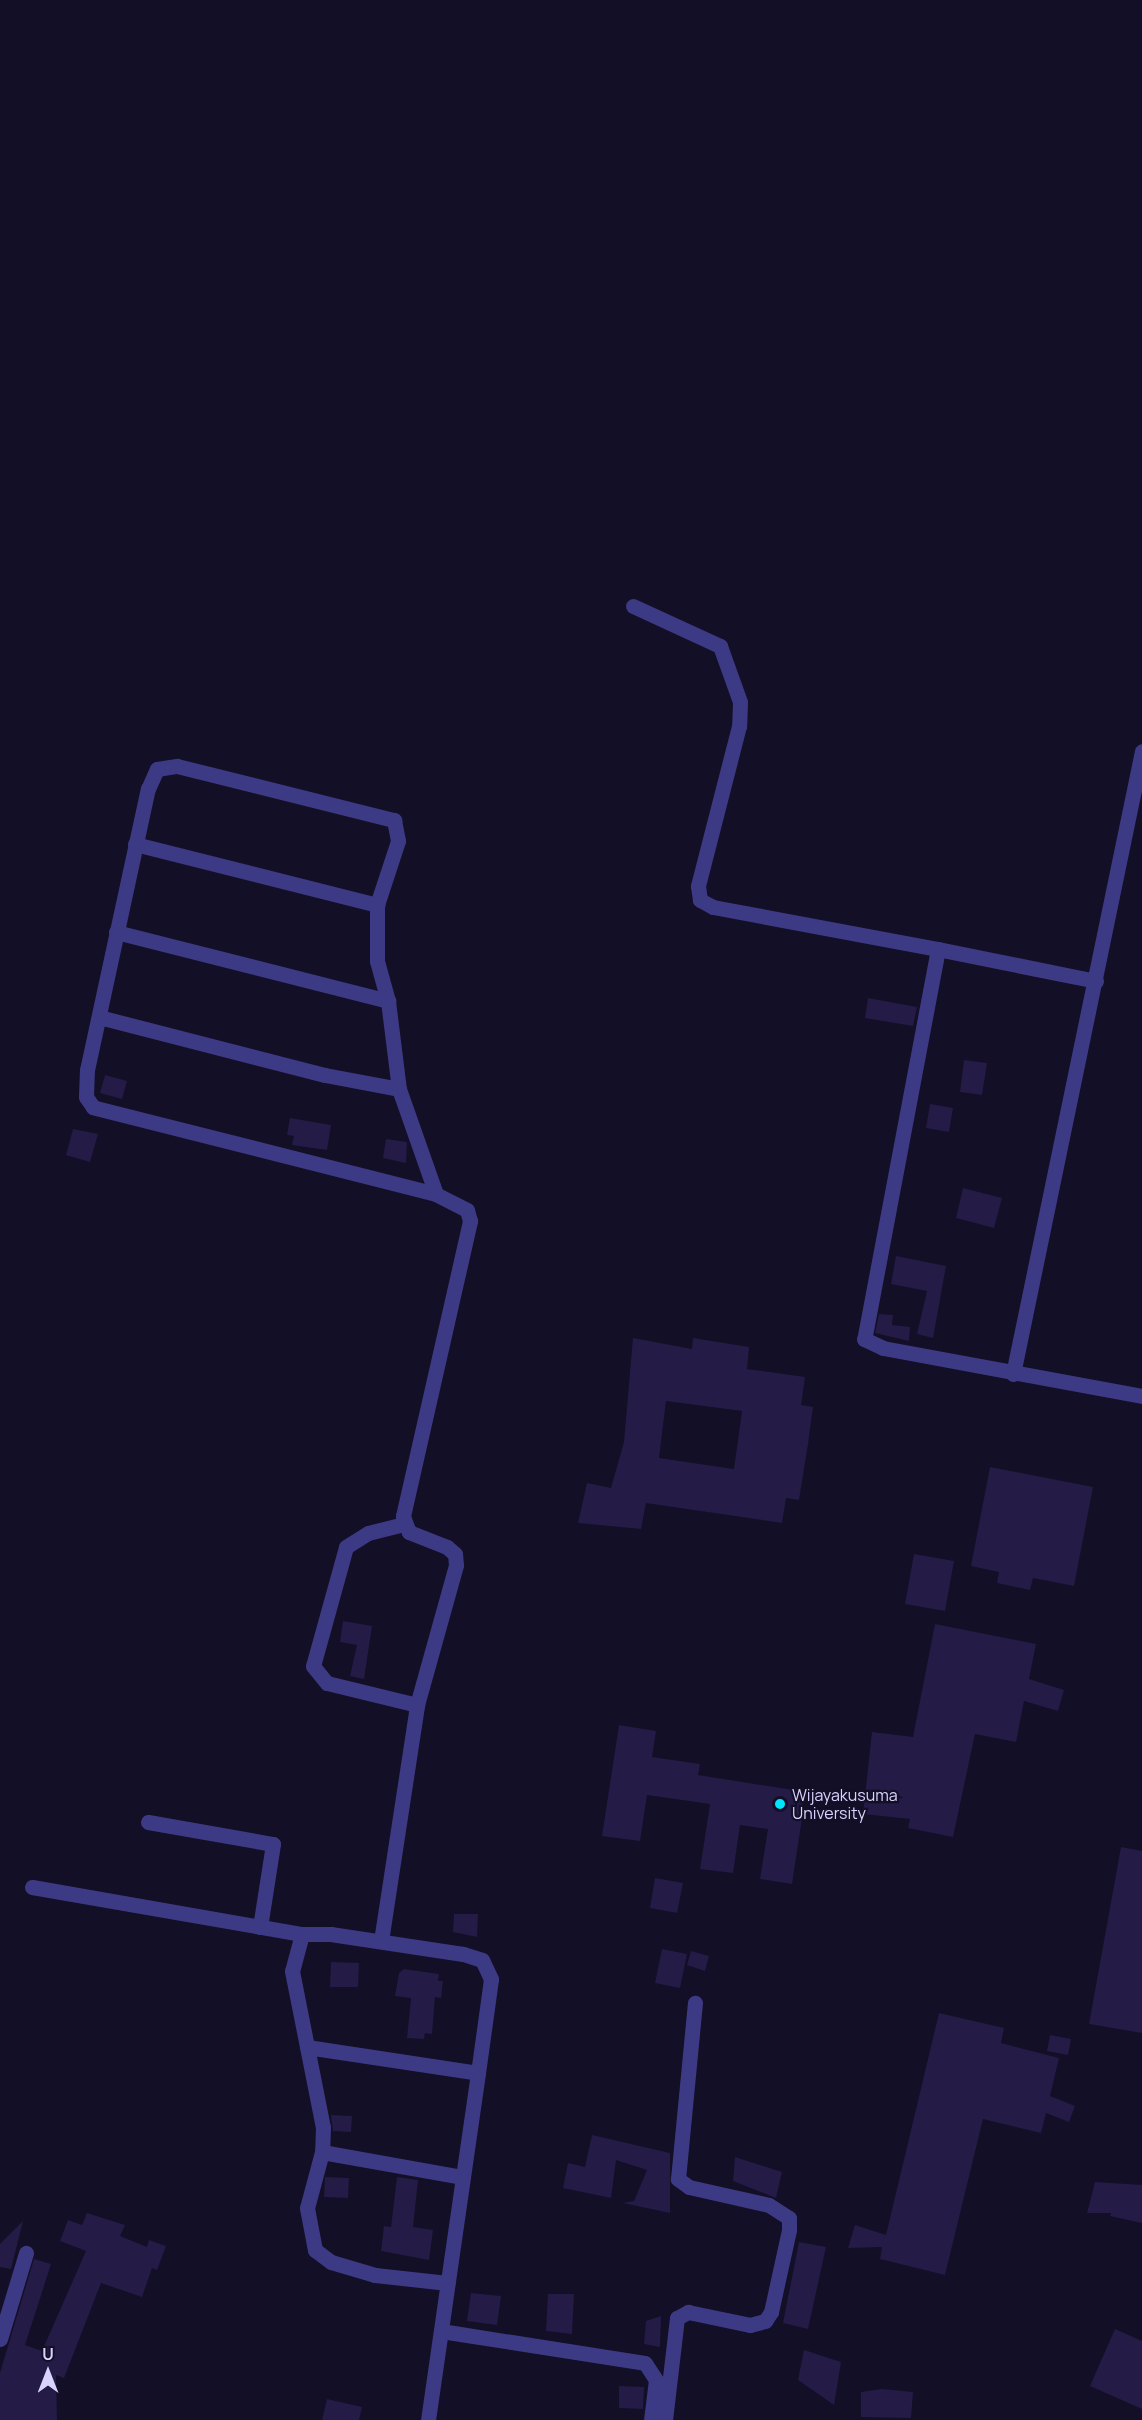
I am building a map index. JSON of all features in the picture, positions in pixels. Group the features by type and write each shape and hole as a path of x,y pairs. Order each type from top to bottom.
{"street":[{"path":"633,606 720,646 740,702 739,726 698,886 700,900 713,907 1096,981"},
{"path":"1013,1374 1142,751"},
{"path":"381,1941 417,1706 456,1565 455,1554 447,1547 410,1532 404,1524 408,1487 470,1221 460,1205 436,1194 93,1107 85,1084 135,844 148,789 157,770 165,766 394,820 398,841 377,905 377,961 388,1000 399,1089 436,1194"},
{"path":"135,844 377,905"},
{"path":"116,932 388,1000"},
{"path":"938,949 864,1339 877,1347 1013,1374 1142,1396"},
{"path":"99,1017 325,1075 399,1089"},
{"path":"404,1524 368,1533 346,1547 313,1666 317,1676 327,1683 417,1706"},
{"path":"148,1822 273,1844 260,1927"},
{"path":"32,1887 302,1934 381,1941 482,1960 491,1979 428,2420"},
{"path":"302,1934 292,1971 323,2127 322,2152 307,2208 315,2250 331,2262 375,2275 448,2283"},
{"path":"665,2420 677,2318 688,2312 750,2325 765,2321 771,2312 789,2230 789,2218 770,2205 689,2187 678,2179 695,2003"},
{"path":"307,2047 478,2073"},
{"path":"322,2152 463,2177"},
{"path":"0,2339 26,2253"},
{"path":"441,2331 645,2363 656,2380 651,2420"}],"building":[{"path":"868,998 917,1007 913,1026 865,1018"},
{"path":"964,1060 987,1063 982,1095 960,1092"},
{"path":"105,1075 127,1081 122,1099 100,1093"},
{"path":"930,1104 953,1108 949,1132 926,1128"},
{"path":"290,1118 331,1125 327,1150 292,1145 294,1136 287,1135"},
{"path":"73,1129 98,1134 90,1162 66,1155"},
{"path":"386,1139 407,1142 406,1163 383,1158"},
{"path":"963,1188 1002,1198 994,1228 956,1218"},
{"path":"896,1256 946,1266 933,1338 917,1334 927,1291 891,1284"},
{"path":"879,1314 893,1315 892,1325 910,1327 909,1341 875,1333"},
{"path":"633,1338 692,1349 693,1338 749,1347 747,1369 805,1377 801,1405 813,1407 808,1444 799,1500 786,1498 782,1523 646,1503 641,1529 578,1523 587,1483 611,1488 624,1442","holes":["666,1401 742,1411 734,1469 659,1458"]},
{"path":"990,1467 1093,1487 1074,1586 1033,1578 1030,1590 997,1583 999,1572 971,1566"},
{"path":"914,1554 954,1561 945,1611 905,1604"},
{"path":"343,1621 372,1626 364,1679 350,1676 357,1645 340,1642"},
{"path":"935,1624 1036,1644 1029,1679 1064,1690 1058,1711 1024,1701 1016,1742 975,1734 953,1837 908,1828 910,1819 863,1814 872,1732 913,1737"},
{"path":"619,1725 656,1731 652,1757 700,1764 698,1775 806,1792 792,1884 760,1879 768,1829 740,1825 733,1873 700,1869 710,1804 647,1795 640,1841 602,1836"},
{"path":"1121,1847 1142,1851 1142,2033 1089,2024"},
{"path":"655,1878 683,1883 677,1913 650,1908"},
{"path":"454,1914 478,1914 477,1937 453,1932"},
{"path":"662,1949 687,1954 680,1988 655,1983"},
{"path":"691,1951 709,1956 705,1971 687,1965"},
{"path":"331,1962 359,1963 358,1987 330,1987"},
{"path":"404,1969 439,1974 438,1981 443,1981 441,1998 435,1997 432,2034 425,2033 424,2039 407,2038 411,1998 395,1996 399,1973"},
{"path":"939,2013 1004,2028 1001,2043 1059,2058 1050,2096 1075,2106 1069,2122 1046,2113 1041,2133 983,2119 945,2275 880,2259 882,2247 848,2248 855,2225 886,2235"},
{"path":"1050,2035 1071,2039 1068,2055 1047,2051"},
{"path":"331,2115 352,2116 351,2132 333,2131"},
{"path":"592,2135 670,2153 670,2213 623,2203 634,2201 647,2170 616,2160 611,2198 563,2188 568,2163 585,2167"},
{"path":"735,2157 782,2172 776,2198 733,2181"},
{"path":"325,2177 349,2178 348,2198 324,2197"},
{"path":"397,2177 418,2180 413,2227 433,2230 429,2260 381,2251 384,2226 391,2227"},
{"path":"1095,2182 1142,2185 1142,2223 1110,2216 1111,2213 1087,2213"},
{"path":"87,2213 125,2225 120,2236 147,2247 149,2240 166,2246 157,2270 152,2268 142,2297 101,2283 64,2378 56,2375 57,2420 0,2420 0,2373 34,2259 51,2264 25,2345 42,2351 86,2251 60,2241 68,2220 82,2225"},
{"path":"23,2221 11,2269 0,2267 0,2244"},
{"path":"799,2242 826,2247 808,2329 783,2323"},
{"path":"471,2293 501,2296 497,2325 467,2321"},
{"path":"548,2294 574,2294 572,2334 546,2331"},
{"path":"661,2316 660,2347 644,2344 646,2321"},
{"path":"1115,2329 1142,2341 1142,2409 1090,2386"},
{"path":"804,2350 841,2362 834,2405 798,2380"},
{"path":"619,2386 644,2387 643,2409 619,2408"},
{"path":"882,2389 913,2392 911,2418 861,2417 861,2392"},
{"path":"327,2399 362,2407 359,2420 322,2420"}],"place":[{"name":"Wijayakusuma University","path":"780,1804"}]}
